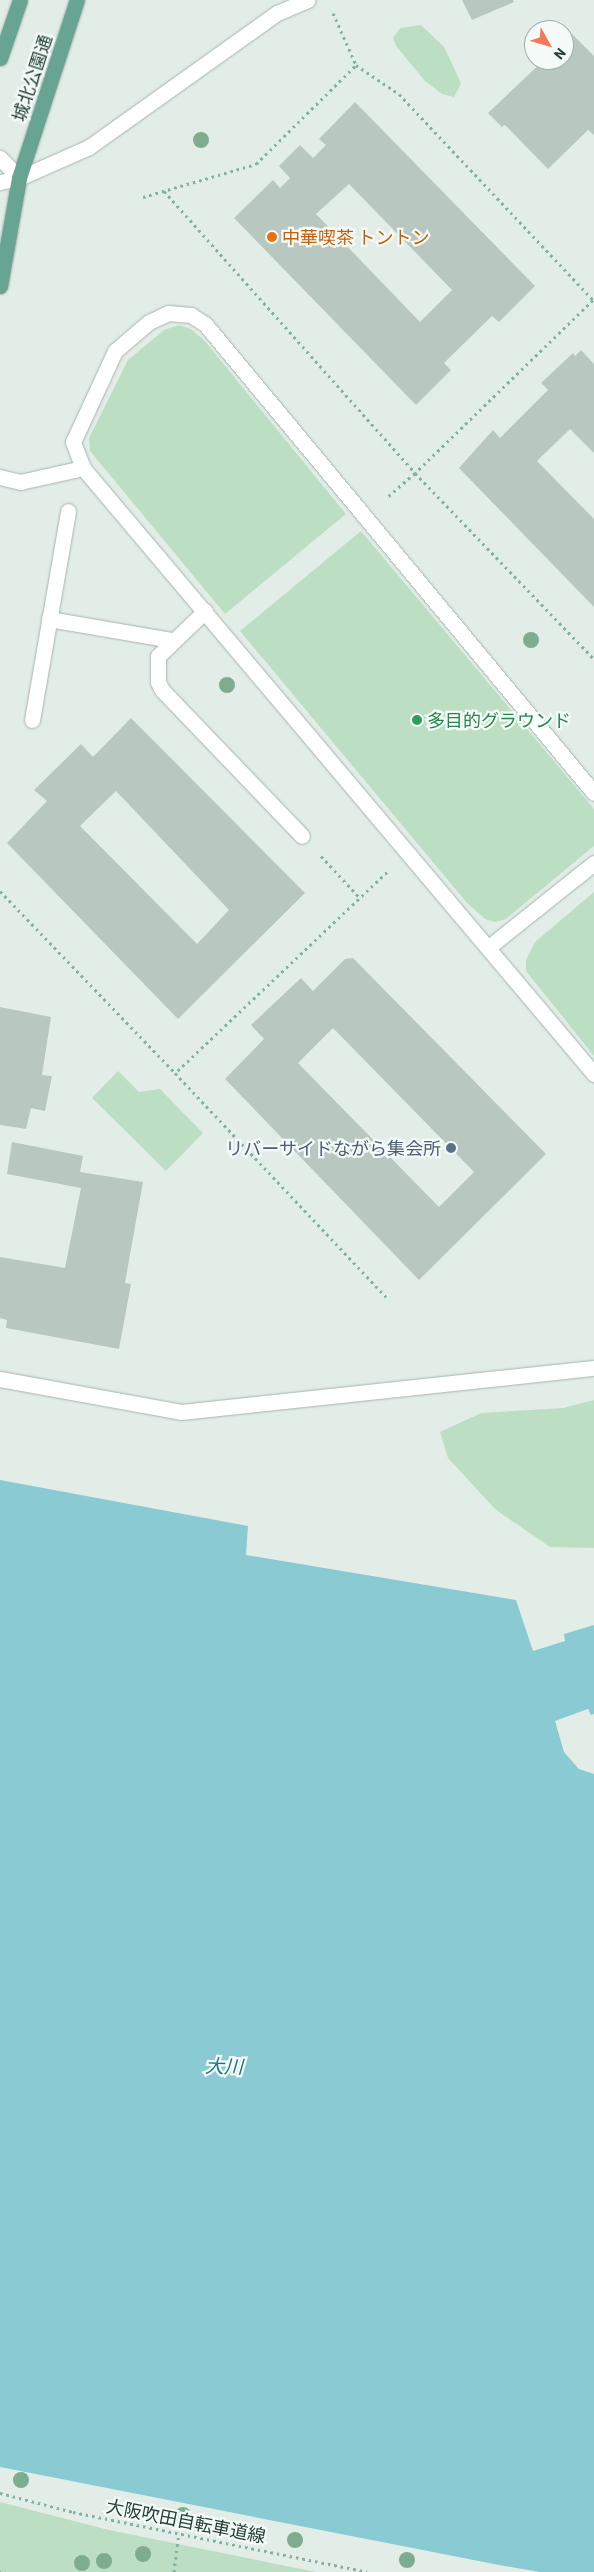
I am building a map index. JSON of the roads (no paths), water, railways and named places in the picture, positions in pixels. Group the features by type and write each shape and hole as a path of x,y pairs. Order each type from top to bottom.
{"main road":[{"name":"城北公園通","path":"0,58 20,0"},
{"name":"城北公園通","path":"0,286 19,178 77,0"}],"street":[{"path":"0,182 19,178 89,147 278,14 307,0"},
{"path":"0,158 19,178"},
{"path":"594,793 205,324 191,315 168,313 149,322 115,351 73,442 83,468 490,946 594,1074"},
{"path":"0,477 20,482 83,468"},
{"path":"32,720 68,512"},
{"path":"205,611 172,640 158,656 162,690 302,836"},
{"path":"49,619 172,640"},
{"path":"490,946 594,863"},
{"path":"0,1379 181,1412 594,1368"}],"water":[{"name":"大川","path":"0,1480 248,1526 246,1555 516,1600 533,1651 565,1641 564,1634 594,1625 594,1714 591,1715 588,1709 555,1721 564,1752 579,1769 594,1774 594,2572 540,2572 499,2565 0,2467"}],"place":[{"name":"中華喫茶 トントン","path":"272,237"},
{"name":"多目的グラウンド","path":"417,720"},
{"name":"リバーサイドながら集会所","path":"451,1148"}]}
